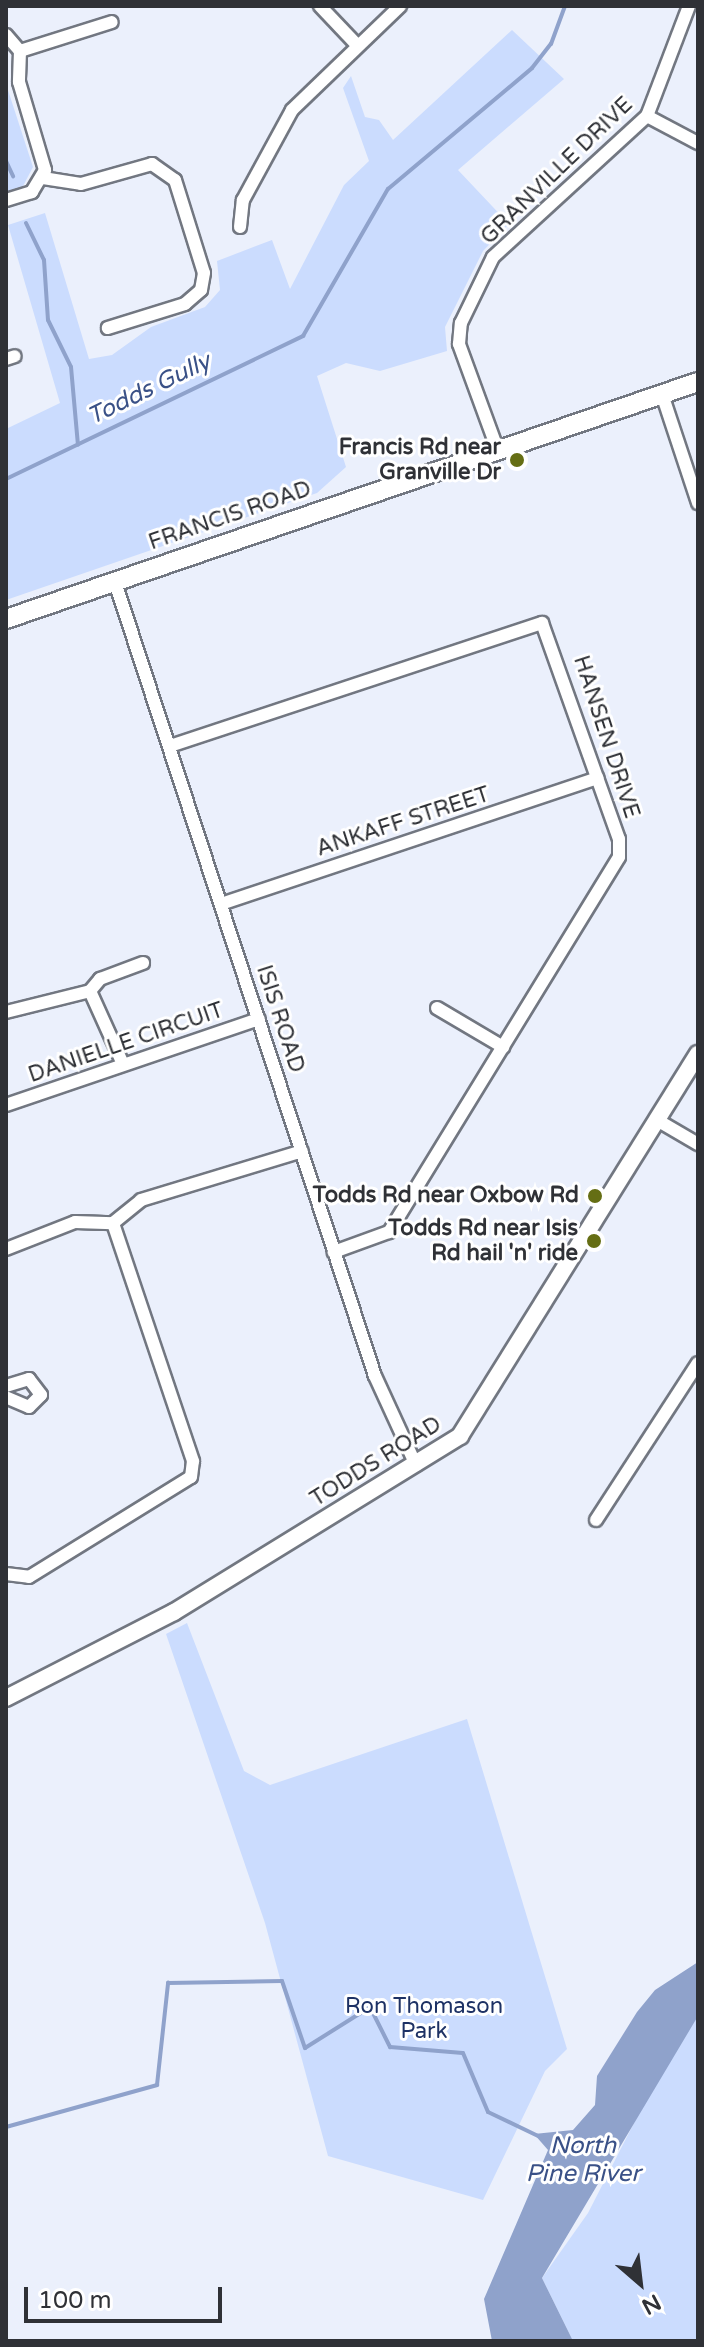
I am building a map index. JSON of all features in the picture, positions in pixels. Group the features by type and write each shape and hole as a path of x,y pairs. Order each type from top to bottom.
{"main road":[{"name":"FRANCIS ROAD","path":"6,619 497,448 698,382"}],"street":[{"path":"320,6 358,46"},
{"path":"240,227 243,200 272,140 292,110 400,6"},
{"name":"GRANVILLE DRIVE","path":"497,448 459,344 461,323 493,257 647,116 689,6"},
{"path":"20,51 112,22"},
{"path":"6,35 20,51 19,82 43,178"},
{"path":"647,116 698,143"},
{"path":"43,178 81,184 152,164 175,180 204,273 201,290 185,304 108,328"},
{"path":"6,200 24,197 43,178"},
{"path":"662,394 698,503"},
{"name":"ISIS ROAD","path":"115,582 375,1376 416,1465"},
{"name":"HANSEN DRIVE","path":"170,746 542,623 598,778 619,857 389,1232 334,1252"},
{"name":"ANKAFF STREET","path":"221,904 598,778"},
{"path":"6,1012 90,991 100,979 143,963"},
{"path":"90,991 123,1064"},
{"path":"437,1008 503,1047"},
{"name":"DANIELLE CIRCUIT","path":"6,1105 259,1019"},
{"name":"TODDS ROAD","path":"6,1698 174,1612 416,1465 473,1422 698,1054"},
{"path":"657,1120 698,1144"},
{"path":"6,1249 75,1222 113,1223 141,1200 302,1151"},
{"path":"6,1574 29,1577 191,1477 193,1461 113,1223"},
{"path":"596,1520 698,1363"},
{"path":"6,1386 29,1379 41,1395 29,1407 6,1397"}],"green space":[{"path":"512,30 564,79 458,170 509,224 483,251 445,327 447,351 380,371 346,363 317,376 346,467 317,493 6,600 6,429 60,403 8,225 45,213 89,359 112,355 151,327 205,307 220,290 217,261 272,240 290,289 344,185 369,161 343,88 351,76 365,117 379,120 393,140"},
{"path":"6,84 33,167 22,188 8,192"},
{"name":"Ron Thomason Park","path":"187,1623 244,1771 270,1785 467,1719 567,2049 545,2071 483,2200 328,2156 265,1923 166,1634"},
{"path":"698,2016 698,2341 573,2341 542,2278 588,2213 682,2029"}],"water":[{"name":"North Pine River","path":"698,1962 698,2016 542,2278 573,2341 492,2341 484,2299 548,2150 534,2134 573,2130 595,2105 597,2076 637,2012 655,1990"}],"waterway":[{"path":"6,479 303,336 388,189 532,68 551,44 565,6"},
{"path":"6,161 13,176"},
{"path":"26,223 44,260 48,320 71,367 78,445"},
{"name":"Todds Gully","path":"6,2127 157,2085 168,1983 282,1981 305,2048 370,2007 390,2047 463,2053 488,2112 538,2136"}],"place":[{"name":"Francis Rd near Granville Dr","path":"517,460"},
{"name":"Todds Rd near Oxbow Rd","path":"595,1196"},
{"name":"Todds Rd near Isis Rd hail 'n' ride","path":"594,1241"}]}
